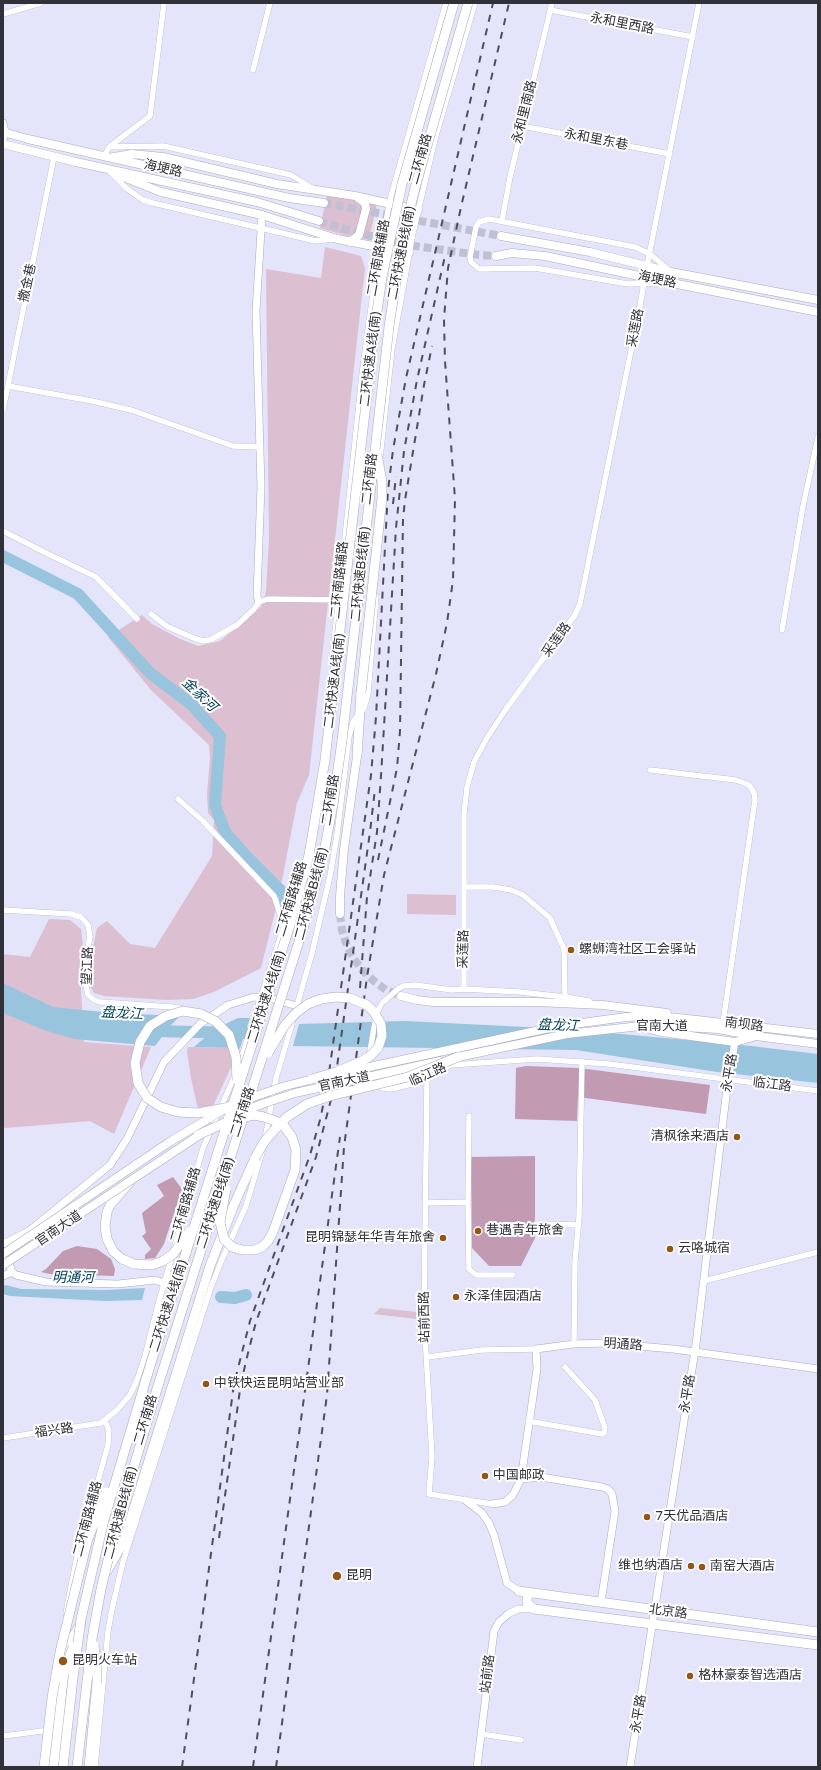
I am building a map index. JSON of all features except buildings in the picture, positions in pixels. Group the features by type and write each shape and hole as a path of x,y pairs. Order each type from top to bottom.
{"main road":[{"name":"二环南路","path":"83,1619 96,1559 112,1497 184,1267 265,997 304,884 315,838 322,802 385,248 394,204 455,3"},
{"name":"二环快速A线(南)","path":"64,1767 73,1678 99,1537 125,1447 293,915 313,838 326,753 382,277 390,231 402,184 455,3"},
{"name":"二环南路","path":"76,1767 90,1639 111,1540 143,1430 314,887 324,846 332,803 387,327 399,251 408,208 467,3"},
{"name":"二环快速B线(南)","path":"76,1767 95,1621 114,1534 132,1470 248,1098 310,906 329,828 342,735 391,310 404,234 423,158 467,3"},
{"name":"海埂路","path":"4,135 290,198 324,203"},
{"name":"海埂路","path":"3,144 54,157 257,202 319,221"},
{"path":"107,157 132,154 163,157 277,184 355,196 418,210"},
{"path":"107,169 127,179 161,192 262,215 337,239 408,253"},
{"path":"350,242 359,235 366,209 365,203 355,196"},
{"name":"海埂路","path":"502,236 570,248 671,272 818,300"},
{"name":"海埂路","path":"496,256 512,253 528,253 644,280 668,282 818,312"},
{"path":"340,914 344,849 357,756 361,693 382,498 382,482 377,445 378,425"},
{"path":"399,992 417,1000 434,1002 536,1002 603,1005 649,1010 722,1023"},
{"path":"231,1111 232,1106 234,1101 237,1087 238,1068 234,1046 225,1030 208,1017 183,1011 170,1014 150,1026 140,1042 135,1063 138,1083 142,1091 154,1103 169,1110 188,1113 221,1109 232,1106 248,1098 268,1052 285,1025 302,1008 315,1001 336,997 356,1000 371,1008 377,1016 382,1028 381,1040 375,1051 365,1060 331,1074 312,1079"},
{"name":"官南大道","path":"3,1254 182,1134 223,1110 248,1098 312,1079 559,1026 636,1016 670,1017"},
{"name":"南坝路","path":"670,1017 818,1034"},
{"path":"637,1026 661,1032 735,1043"},
{"name":"官南大道","path":"3,1265 198,1135 236,1114 284,1096 567,1034 637,1026 670,1026 728,1030"},
{"name":"南坝路","path":"728,1030 756,1036 818,1044"},
{"name":"永平路","path":"735,1043 756,1036"},
{"path":"102,1589 108,1568 123,1543 210,1266 235,1201 256,1158 269,1136 287,1117 300,1108 318,1100 408,1077 458,1057"},
{"path":"198,1135 224,1122 242,1116 254,1115 278,1122 292,1137 296,1150 296,1165 283,1206 268,1241 262,1247 251,1251 237,1249 229,1244 224,1239 220,1222 226,1186 238,1134"},
{"path":"153,1165 128,1185 115,1199 107,1212 104,1226 106,1239 113,1251 122,1259 134,1264 146,1265 158,1263 168,1258 177,1249 190,1230 205,1192"},
{"path":"164,1283 184,1267"},
{"path":"196,1310 207,1300"},
{"path":"192,1322 196,1337"},
{"path":"44,1767 56,1673 80,1568 93,1523 125,1447"},
{"name":"北京路","path":"519,1591 818,1632"},
{"path":"531,1593 527,1597 527,1603 534,1609"},
{"name":"北京路","path":"534,1609 653,1623 818,1646"},
{"path":"61,1655 83,1619"},
{"path":"55,1767 63,1675 83,1619"},
{"path":"89,1767 98,1675 94,1643 95,1621"}],"street":[{"path":"3,14 41,3"},
{"path":"107,157 109,147 150,116 164,3"},
{"path":"253,70 270,3"},
{"name":"二环南路辅路","path":"394,204 446,3"},
{"path":"95,1767 108,1631 116,1588 142,1501 207,1300 220,1264 241,1219 252,1188 262,1154 276,1078 312,953 330,876 337,835 349,737 354,722 366,703 371,667 377,570 382,434 392,348 408,253 418,210 441,118 475,3"},
{"name":"永和里南路","path":"502,222 510,177 552,3"},
{"path":"647,266 699,3"},
{"name":"永和里西路","path":"550,10 693,37"},
{"path":"3,123 4,135"},
{"name":"永和里东巷","path":"522,126 670,154"},
{"path":"109,147 163,146 291,175 315,190"},
{"name":"撒金巷","path":"3,410 54,157"},
{"path":"107,169 126,188 143,200 316,241 337,239"},
{"path":"259,602 257,596 261,487 256,312 262,215"},
{"path":"644,280 628,284 535,268 479,269 471,262 470,257 476,227 479,222 483,220 502,222 635,247 650,254 671,272"},
{"name":"二环南路辅路","path":"50,1767 61,1655 71,1584 108,1445 109,1430 105,1422 124,1402 137,1380 203,1148 233,1079 265,997 282,931 300,873 314,811 324,733 363,362 385,248"},
{"name":"采莲路","path":"464,989 464,814 467,787 474,762 487,738 506,709 575,615 580,604 644,280"},
{"path":"8,386 92,401 131,410 233,446 259,447"},
{"path":"782,630 803,506 818,436"},
{"path":"3,531 96,576 137,619"},
{"path":"151,614 168,627 204,641 212,639 237,625 259,602 268,599 338,600"},
{"path":"650,770 736,780 749,785 754,793 755,800 722,1023"},
{"path":"178,799 203,821 274,896 283,923 282,931"},
{"path":"464,887 493,887 511,890 523,895 550,918 564,949 565,997"},
{"name":"望江路","path":"3,910 71,914 81,917 88,925 90,936 86,960 86,986 88,995 94,1000 100,1002 172,1007 208,1017"},
{"path":"399,992 403,986 415,985 452,990 464,989 565,997 603,1005"},
{"name":"临江路","path":"399,992 378,1007 370,1051 369,1076 372,1082 382,1088 391,1089 408,1085 456,1064 537,1059 582,1061 729,1077 818,1091"},
{"path":"164,1283 155,1280 118,1284 46,1282 21,1278 12,1272 3,1245 29,1231 110,1165 127,1139 164,1062 180,1043 208,1017 236,1002 265,997 297,1006"},
{"name":"永平路","path":"630,1767 694,1352 729,1077 735,1043"},
{"path":"574,1344 575,1261 578,1225 582,1061"},
{"name":"站前西路","path":"427,1077 424,1317 432,1457 429,1494 492,1504"},
{"path":"469,1116 469,1270 476,1275 513,1275"},
{"path":"425,1203 468,1202"},
{"path":"536,1224 578,1225"},
{"path":"704,1281 818,1252"},
{"path":"3,1276 12,1272"},
{"name":"明通路","path":"427,1357 482,1350 536,1349 574,1344 604,1343 694,1352 818,1369"},
{"path":"492,1504 505,1502 513,1495 521,1479 528,1421 537,1369 536,1349"},
{"path":"528,1421 602,1434 604,1433 605,1428 595,1400 564,1367"},
{"name":"福兴路","path":"3,1438 95,1425 105,1422"},
{"path":"521,1479 541,1477 602,1487 608,1489 612,1494 615,1511 601,1602"},
{"path":"465,1500 479,1510 489,1523 494,1535 507,1583 519,1591"},
{"name":"站前路","path":"477,1767 494,1631 499,1622 508,1614 518,1609 534,1609"},
{"path":"3,1736 53,1730"},
{"path":"480,1734 521,1740"}],"shaded area":[{"path":"327,194 358,201 362,206 357,232 353,235 347,236 320,228"},
{"path":"367,202 377,203 369,240 361,238"},
{"path":"325,247 361,256 365,268 309,775 297,803 279,896 261,968 214,992 193,999 166,1000 104,996 94,993 90,986 90,962 97,928 107,921 130,944 155,948 212,856 214,820 208,813 207,794 210,758 209,745 151,690 108,637 142,615 152,624 180,639 198,646 220,641 262,606 266,592 269,539 266,269 321,278"},
{"path":"407,894 456,895 456,915 407,914"},
{"path":"49,919 70,920 81,929 83,946 80,972 84,1042 151,1047 114,1134 90,1121 6,1128 3,1127 3,954 30,957"},
{"path":"188,1047 240,1048 206,1121 205,1117 200,1118 191,1078 187,1052"},
{"path":"526,1066 579,1068 710,1085 706,1114 578,1097 577,1121 515,1119 516,1068"},
{"path":"535,1156 535,1238 521,1266 489,1266 472,1248 471,1157"},
{"path":"173,1177 182,1189 164,1244 155,1258 145,1259 145,1255 151,1249 142,1236 146,1233 142,1213 164,1196 157,1185"},
{"path":"77,1246 97,1249 111,1259 115,1269 114,1276 50,1274 41,1272 46,1269 63,1251"},
{"path":"380,1308 417,1312 416,1319 374,1314"}],"water":[{"path":"3,983 53,1007 113,1013 180,1016 155,1046 74,1039 44,1030 3,1013"},
{"path":"238,1018 250,1018 240,1048 194,1047 215,1029"},
{"path":"405,1021 567,1029 751,1046 818,1054 818,1083 717,1072 576,1050 293,1046 299,1024"},
{"path":"6,1285 21,1289 106,1290 145,1288 142,1300 106,1301 10,1296 3,1294 3,1286"}],"waterway":[{"name":"金家河","path":"3,556 78,594 150,673 191,704 220,736 215,805 225,832 244,854 284,894 287,908"},
{"name":"盘龙江","path":"151,1031 245,1033"},
{"name":"明通河","path":"221,1297 235,1298 246,1295"}],"tunnel":[{"path":"324,203 501,236"},
{"path":"319,221 366,235 415,246 496,256"},
{"path":"340,914 342,930 347,946 354,959 363,971 374,981 386,990 401,996"}],"railway":[{"path":"182,1767 234,1384 250,1321 310,1155 320,1120 327,1087 371,775 376,717 388,490 393,450 406,378 493,3"},
{"path":"276,1767 327,1395 344,1147 367,977 384,875 436,674 447,623 453,580 455,499 445,361 444,319 448,268 509,3"},
{"path":"360,988 367,897 377,832 396,528 404,451 417,380 445,256"},
{"path":"378,860 397,768 400,731 403,519 424,385 432,346"},
{"path":"393,504 396,476"},
{"path":"219,1538 241,1383 248,1353 256,1322 316,1157 334,1088 375,789"},
{"path":"253,1767 340,1137"}],"place":[{"name":"螺蛳湾社区工会驿站","path":"571,950"},
{"name":"清枫徐来酒店","path":"737,1137"},
{"name":"巷遇青年旅舍","path":"478,1231"},
{"name":"昆明锦瑟年华青年旅舍","path":"443,1238"},
{"name":"云咯城宿","path":"670,1249"},
{"name":"永泽佳园酒店","path":"456,1297"},
{"name":"中铁快运昆明站营业部","path":"206,1384"},
{"name":"中国邮政","path":"485,1476"},
{"name":"7天优品酒店","path":"647,1517"},
{"name":"维也纳酒店","path":"691,1566"},
{"name":"南窑大酒店","path":"702,1567"},
{"name":"昆明","path":"337,1576"},
{"name":"昆明火车站","path":"63,1661"},
{"name":"格林豪泰智选酒店","path":"690,1676"}]}
